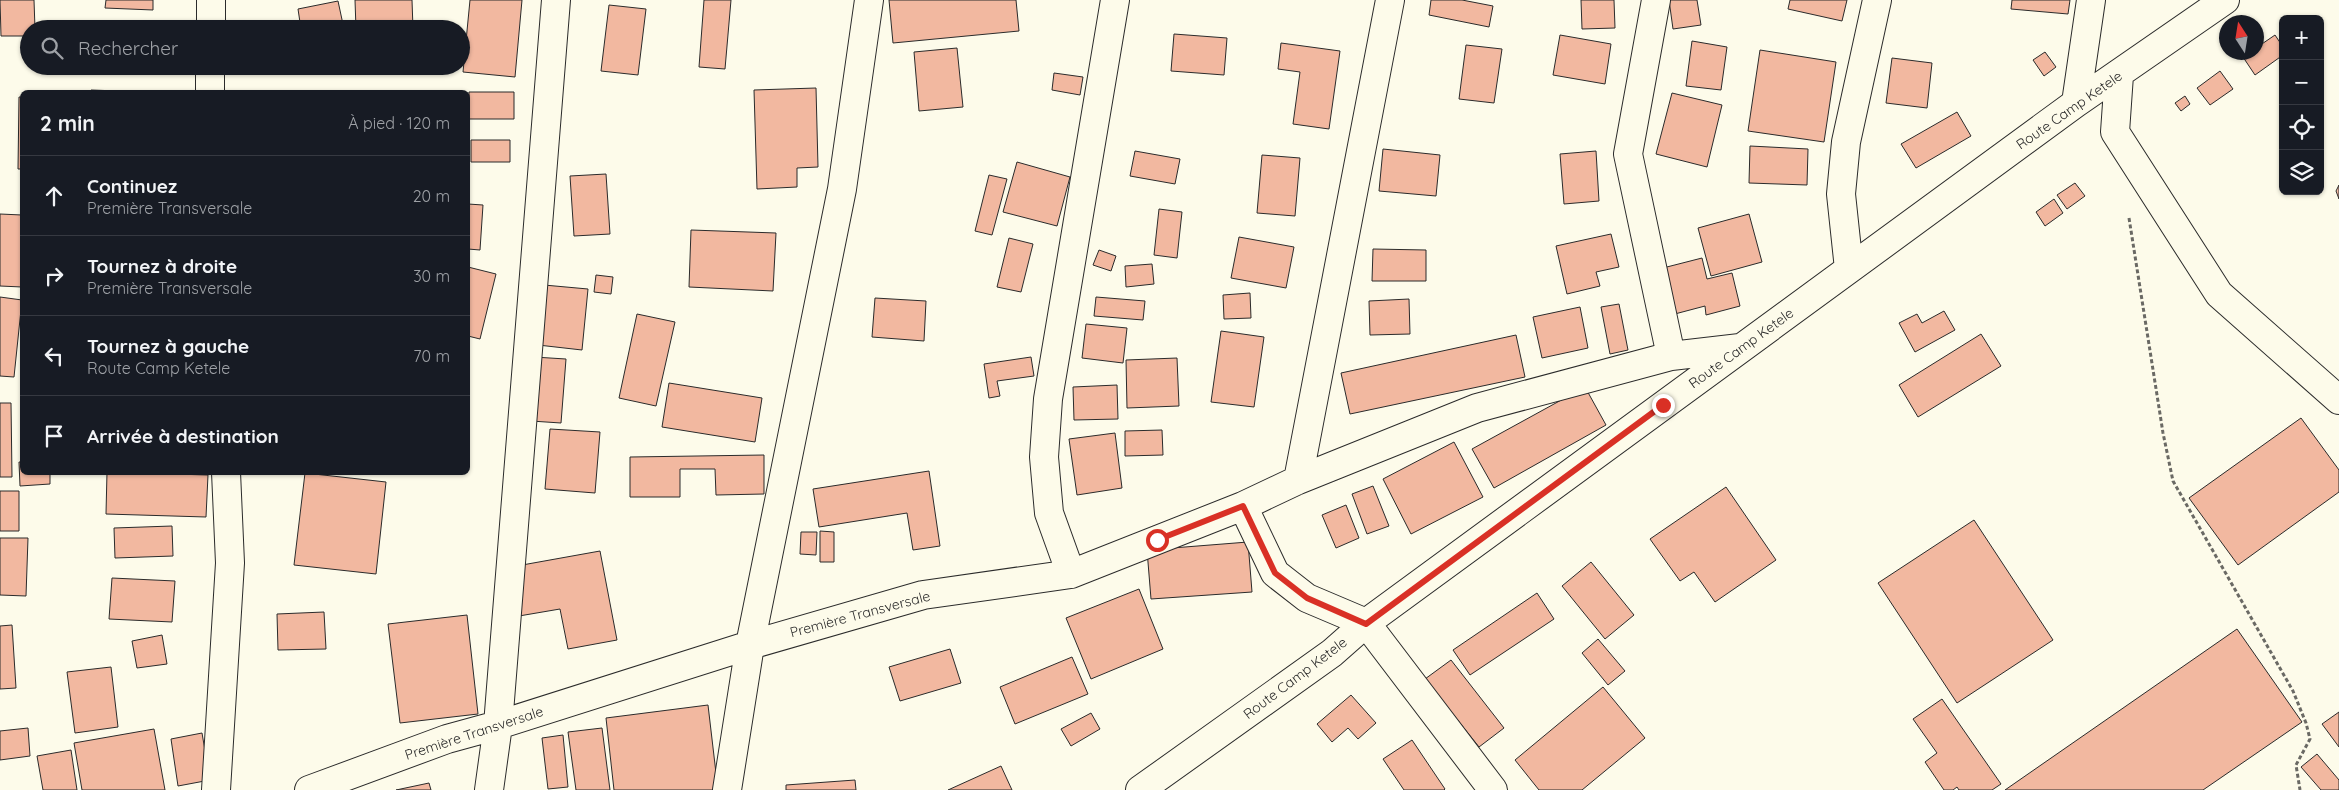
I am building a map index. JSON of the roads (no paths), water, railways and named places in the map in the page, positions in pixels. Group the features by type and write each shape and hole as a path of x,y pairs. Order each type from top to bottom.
{"street":[{"path":"211,0 211,20"},
{"path":"489,790 498,725 556,0"},
{"path":"727,790 750,645 842,189 869,0"},
{"path":"1071,574 1049,513 1044,458 1048,399 1115,0"},
{"path":"1298,480 1390,0"},
{"path":"1656,0 1628,154 1671,356"},
{"path":"1849,269 1841,194 1846,142 1877,0"},
{"path":"2076,103 2091,0"},
{"name":"Route Camp Ketele","path":"1140,790 1332,653 1366,624 2076,103 2225,0"},
{"path":"210,75 210,90"},
{"path":"2119,75 2116,132 2219,294 2339,400"},
{"name":"Première Transversale","path":"309,790 447,739 498,725 750,645 923,595 1071,574 1243,506 1298,480 1478,408 1671,356 1741,348"},
{"path":"216,790 230,563 226,475"},
{"path":"1243,506 1275,573 1307,598 1366,624 1493,790"}]}
